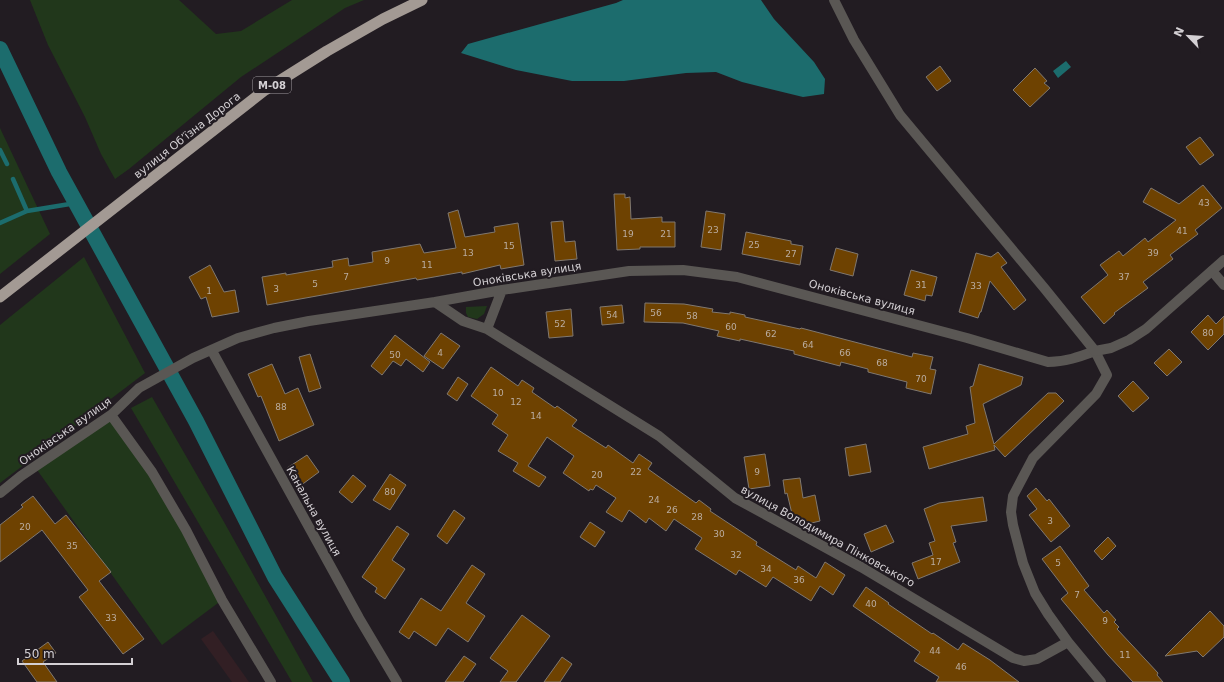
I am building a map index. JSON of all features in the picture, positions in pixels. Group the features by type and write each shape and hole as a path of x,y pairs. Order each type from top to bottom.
{"highway":[{"name":"вулиця Обʼїзна Дорога","path":"0,297 265,90 333,47 383,19 422,0"}],"street":[{"path":"834,0 854,40 912,132 1095,351 1107,375 1096,394 1033,458 1013,496 1011,512 1023,563 1035,593 1068,642 1102,682"},
{"name":"Оноківська вулиця","path":"0,493 21,476 111,415 139,388 193,358 212,351 238,338 274,328 502,290 629,271 690,270 737,277 967,338 1048,362 1059,362 1071,360 1095,351 1111,348 1130,340 1146,329 1224,260"},
{"path":"1212,272 1224,285"},
{"path":"488,329 502,290"},
{"name":"вулиця Володимира Пінковського","path":"435,302 463,321 488,329 658,436 735,498 861,567 1013,658 1024,661 1037,659 1068,642"},
{"name":"Канальна вулиця","path":"212,351 359,618 398,682"},
{"path":"111,415 152,472 186,530 222,600 271,682"}],"shaded area":[{"path":"213,631 249,682 232,682 201,639"}],"green space":[{"path":"30,0 179,0 216,34 241,31 292,0 364,0 345,8 241,77 115,179 101,154 85,117 48,45"},
{"path":"0,128 50,234 0,274"},
{"path":"84,257 145,373 0,483 0,325"},
{"path":"487,306 484,314 477,319 468,317 466,313 466,307"},
{"path":"152,397 224,522 313,682 292,682 131,408"},
{"path":"111,415 152,472 222,600 162,645 35,467"}],"water":[{"path":"623,0 761,0 774,19 814,62 825,79 824,94 803,97 742,82 716,72 686,73 624,81 572,81 516,70 461,53 468,44"},
{"path":"1066,61 1071,67 1058,78 1053,71"}],"building":[{"path":"940,66 951,81 937,91 926,77"},
{"path":"1035,68 1047,81 1044,83 1050,88 1030,107 1013,90"},
{"path":"1200,137 1214,155 1200,165 1186,147"},
{"path":"1203,185 1222,208 1195,230 1198,234 1170,255 1173,259 1143,282 1148,288 1114,313 1115,314 1104,324 1081,297 1108,275 1100,265 1119,251 1123,256 1145,238 1148,242 1176,220 1143,202 1151,188 1179,204"},
{"path":"614,194 625,194 625,198 630,197 631,219 662,217 662,222 675,222 675,247 640,247 640,249 617,250"},
{"path":"458,210 465,237 495,232 494,227 518,223 524,265 501,269 500,265 462,274 462,272 417,280 416,278 267,305 262,277 286,273 286,275 333,267 332,261 348,258 349,266 373,262 372,252 420,244 424,253 456,248 448,213"},
{"path":"706,211 725,214 721,250 701,247"},
{"path":"563,221 565,242 575,241 577,259 555,261 551,222"},
{"path":"746,232 791,241 791,244 803,246 800,265 742,254"},
{"path":"836,248 858,254 853,276 830,270"},
{"path":"998,252 1007,263 1001,267 1026,300 1014,310 990,281 978,318 959,312 976,253 991,257"},
{"path":"210,265 224,292 235,290 239,312 212,317 206,297 201,299 189,277"},
{"path":"911,270 937,277 932,296 926,295 925,301 904,295"},
{"path":"645,303 684,304 713,309 712,312 730,314 730,312 745,315 745,317 801,328 912,357 913,353 933,357 930,369 936,370 931,394 906,388 907,382 868,372 868,369 841,362 840,366 794,354 794,351 740,339 740,341 717,336 719,331 683,323 644,322"},
{"path":"622,305 624,323 602,325 600,307"},
{"path":"571,309 573,336 549,338 546,312"},
{"path":"1208,315 1216,324 1224,316 1224,334 1208,350 1191,332"},
{"path":"441,333 460,346 443,369 424,356"},
{"path":"395,335 430,362 423,372 406,359 401,366 393,361 382,375 371,366"},
{"path":"1169,349 1182,362 1167,376 1154,363"},
{"path":"310,354 321,388 309,392 299,357"},
{"path":"272,364 285,394 298,388 314,425 279,441 261,396 258,397 248,374"},
{"path":"979,364 1023,377 1021,385 983,404 994,444 1048,393 1056,393 1064,401 1005,457 994,445 995,450 929,469 923,447 968,434 966,426 975,423 970,387 973,386"},
{"path":"491,367 518,386 522,380 534,388 532,392 555,408 557,406 577,420 572,426 606,448 608,445 633,463 639,454 652,463 648,469 696,503 699,500 711,509 710,511 757,542 756,545 796,570 798,566 816,578 825,562 845,575 833,595 820,586 811,601 773,577 766,587 739,570 736,575 695,549 702,538 674,519 666,531 649,518 646,523 629,510 622,522 606,512 616,498 596,485 593,490 590,489 589,491 563,473 574,456 547,437 528,466 546,477 539,487 513,471 518,463 498,451 508,435 492,424 498,415 471,396"},
{"path":"458,377 468,384 457,401 447,394"},
{"path":"1133,381 1149,398 1133,412 1118,396"},
{"path":"866,444 871,472 849,476 845,448"},
{"path":"765,454 770,486 749,489 744,457"},
{"path":"307,455 319,472 300,486 287,468"},
{"path":"390,474 406,485 390,510 373,500"},
{"path":"353,475 366,486 352,503 339,492"},
{"path":"800,478 803,498 815,495 820,521 803,525 793,518 787,493 785,494 783,480"},
{"path":"1036,488 1047,501 1049,499 1070,526 1051,542 1029,515 1037,509 1027,496"},
{"path":"33,496 55,524 66,515 111,572 99,581 144,639 123,654 79,597 88,590 42,530 0,562 0,525 23,507 21,505"},
{"path":"983,497 987,521 951,526 956,542 953,543 960,562 918,579 912,563 933,555 929,543 935,541 924,509 939,503"},
{"path":"454,510 465,518 447,544 437,536"},
{"path":"590,522 605,532 595,547 580,537"},
{"path":"886,525 894,542 871,552 864,534"},
{"path":"397,526 409,534 392,560 405,569 385,599 375,592 377,588 362,577"},
{"path":"1108,537 1116,546 1102,560 1094,551"},
{"path":"1060,546 1089,586 1084,590 1104,613 1107,610 1116,620 1114,622 1119,627 1117,629 1158,673 1157,675 1163,682 1133,682 1061,599 1068,593 1042,559"},
{"path":"472,565 485,574 466,603 485,616 468,642 448,628 436,646 414,631 409,639 399,632 421,598 441,611"},
{"path":"866,587 932,634 933,633 958,650 963,643 990,660 1019,682 936,682 939,677 914,661 920,652 853,606"},
{"path":"1210,611 1224,626 1224,637 1203,657 1197,651 1165,656"},
{"path":"522,615 550,636 516,682 500,682 508,671 490,658"},
{"path":"48,642 56,653 43,662 57,682 37,682 22,661"},
{"path":"464,656 476,664 463,682 445,682"},
{"path":"562,657 572,664 560,682 544,682"}],"waterway":[{"path":"0,49 59,172 196,421 275,577 342,682"},
{"path":"0,150 7,164"},
{"path":"13,179 27,211"},
{"path":"0,223 27,211 76,203"}]}
